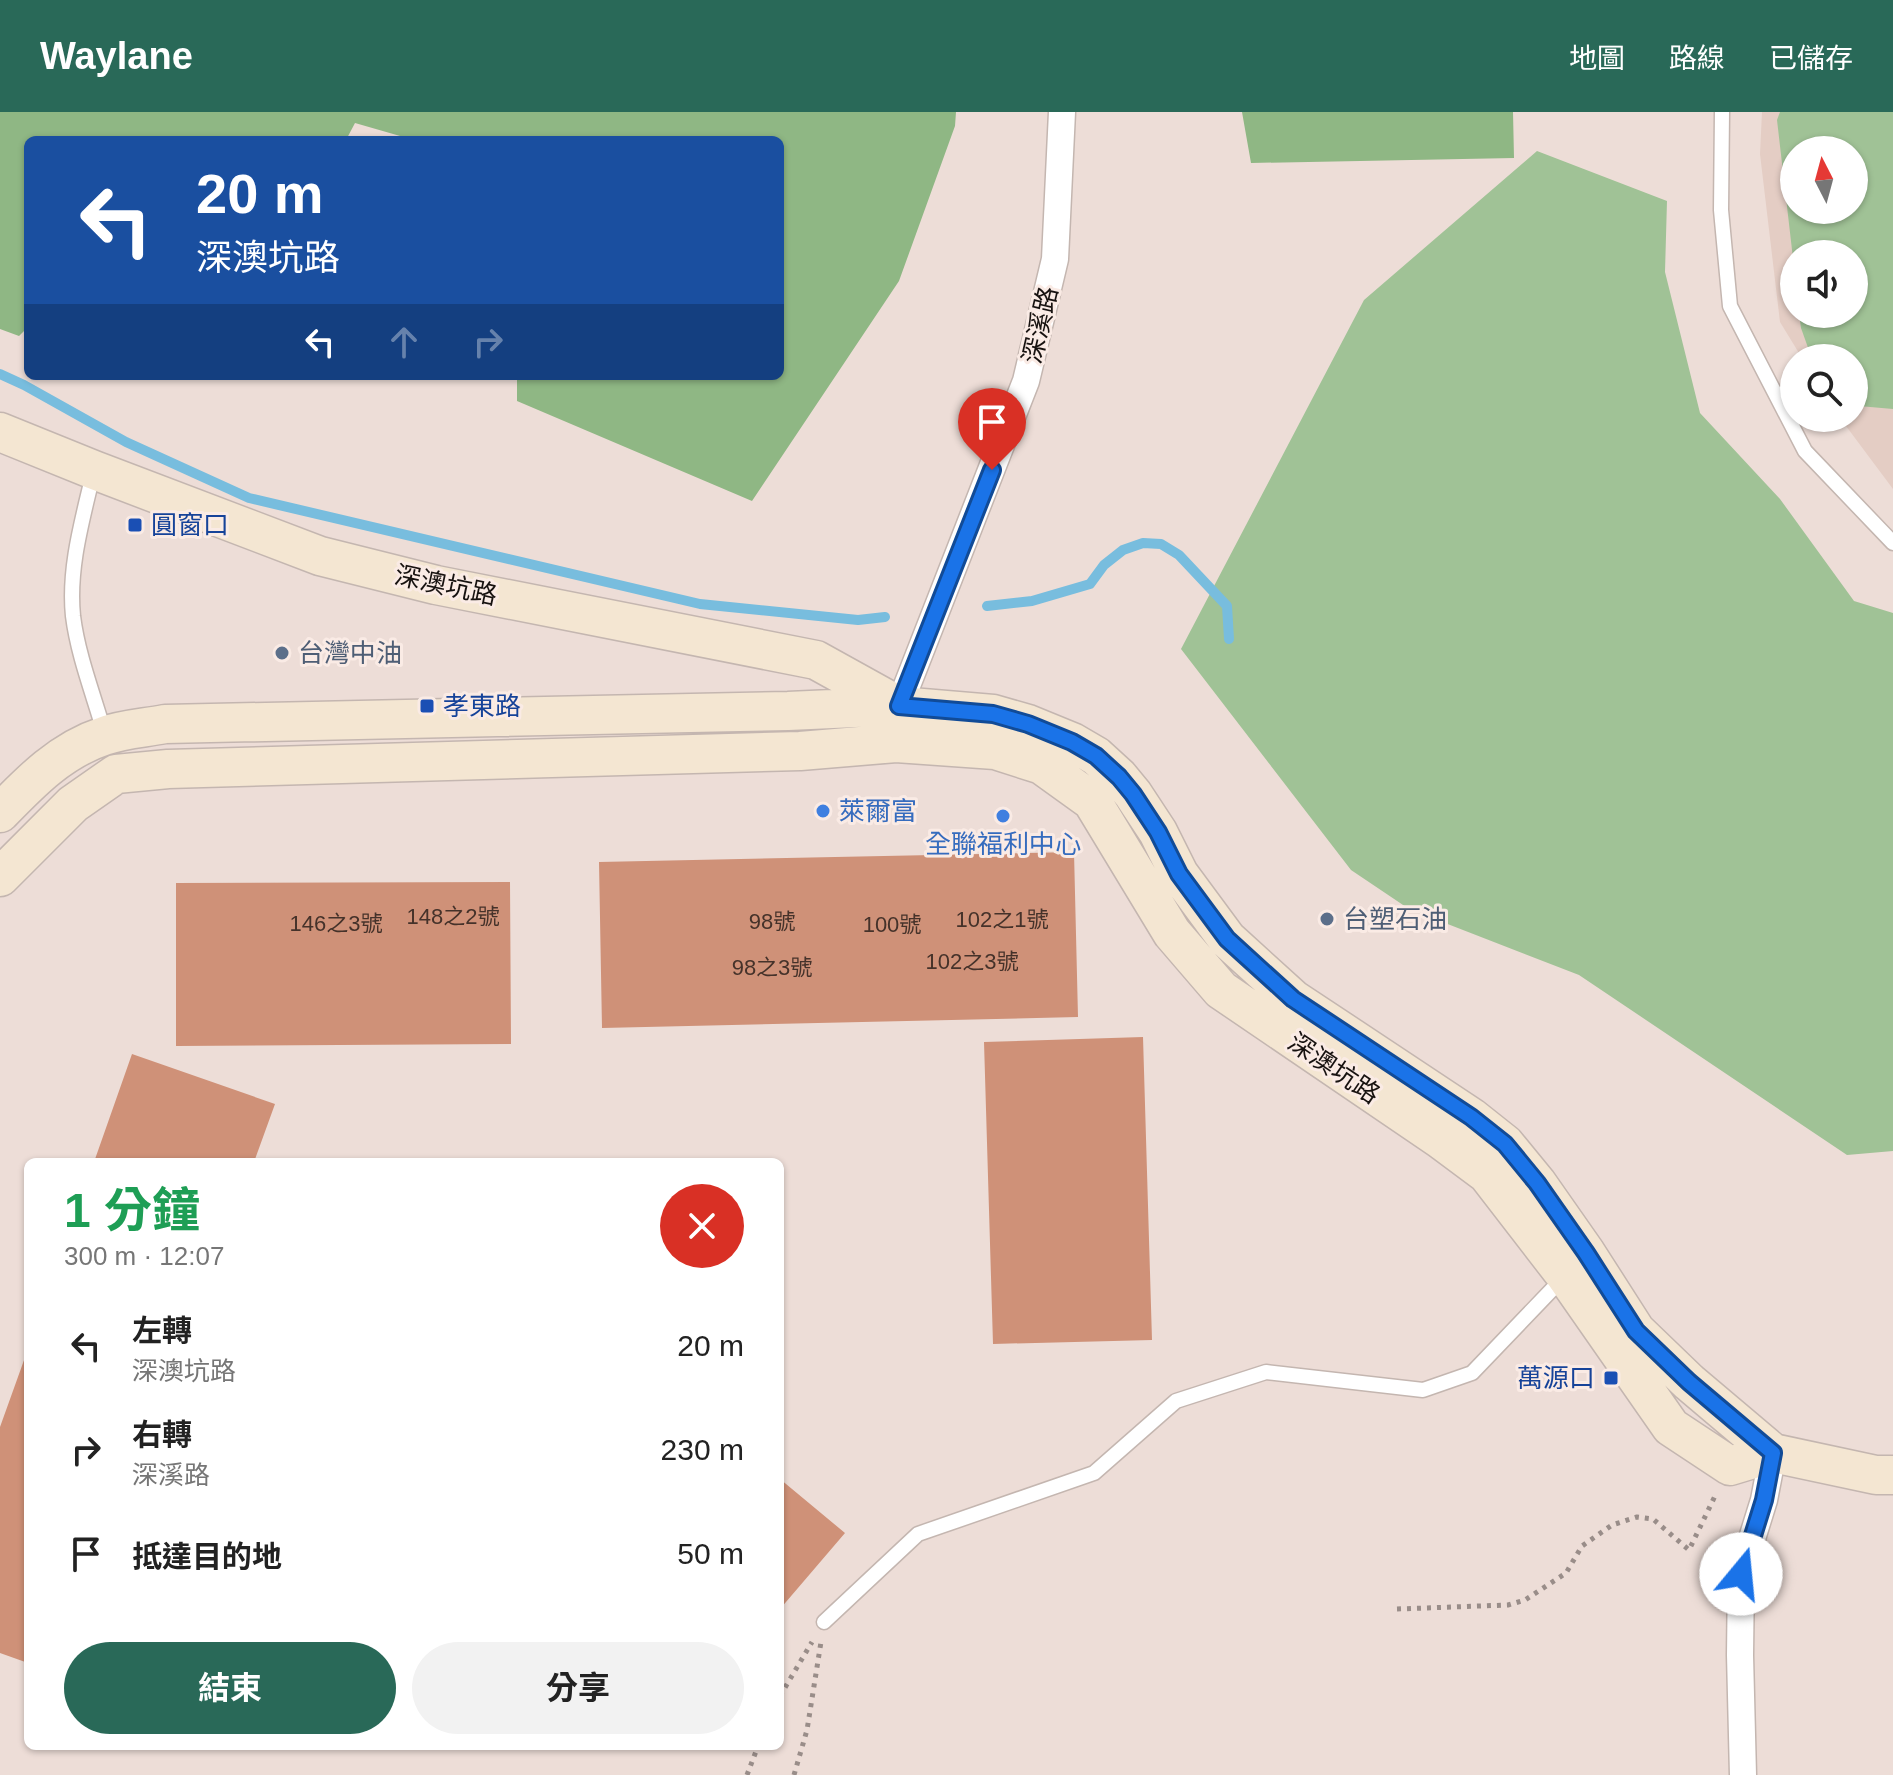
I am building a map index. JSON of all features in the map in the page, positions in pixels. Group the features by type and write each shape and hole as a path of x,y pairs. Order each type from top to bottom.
{"main road":[{"name":"深澳坑路","path":"0,432 320,556 436,585 816,660 899,706 993,714 1072,742 1096,756 1133,794 1158,832 1179,874 1227,939 1293,999 1471,1117 1505,1144 1537,1183 1576,1264 1671,1427 1730,1466 1773,1453"},
{"path":"0,813 32,780 65,754 105,735 165,724 899,706 896,743 800,751 183,768 116,774 73,804 0,877"},
{"name":"深澳坑路","path":"896,743 995,750 1042,765 1092,801 1172,933 1221,990 1487,1174 1576,1264 1636,1331 1689,1382 1773,1453 1876,1475 1893,1475"}],"street":[{"name":"深溪路","path":"899,706 1026,381 1055,259 1062,112"},
{"path":"1743,1775 1741,1574 1764,1500 1773,1453"}],"lane":[{"path":"1722,112 1721,210 1730,306 1805,451 1893,543"},
{"path":"94,470 75,556 73,614 76,635 105,735"},
{"path":"824,1622 918,1534 1094,1473 1176,1401 1266,1372 1423,1390 1472,1373 1576,1264"}],"path":[{"path":"1397,1609 1508,1605 1525,1600 1566,1573 1582,1546 1612,1525 1637,1517 1653,1519 1689,1550 1730,1466"},
{"path":"784,1689 824,1622"},
{"path":"794,1775 807,1730 824,1622"},
{"path":"747,1775 756,1750"}],"shaded area":[{"path":"1762,112 1893,112 1893,489 1850,432 1868,432 1868,344 1793,344 1784,328 1868,328 1868,240 1780,240 1780,322 1760,154"}],"green space":[{"path":"0,112 956,112 955,126 899,281 752,501 517,401 517,380 784,380 784,136 400,136 355,123 348,136 24,136 24,331 19,336 0,329"},
{"path":"1242,112 1513,112 1514,158 1251,163"},
{"path":"1780,112 1893,112 1893,409 1868,407 1868,344 1807,344 1801,328 1868,328 1868,240 1791,240 1789,224 1868,224 1868,136 1780,136 1780,146 1777,120"},
{"path":"1537,151 1667,201 1665,272 1700,413 1780,499 1854,601 1893,613 1893,1151 1847,1155 1579,975 1409,909 1351,870 1181,649 1364,300"}],"building":[{"path":"1074,852 1078,1017 602,1028 599,862"},
{"path":"510,882 511,1044 176,1046 176,883"},
{"path":"1143,1037 1152,1340 993,1344 984,1042"},
{"path":"132,1054 275,1104 255,1158 95,1158"},
{"path":"24,1360 24,1662 0,1653 0,1427"},
{"path":"784,1482 845,1533 784,1604"}],"waterway":[{"path":"0,374 126,442 249,498 700,604 858,620 885,617"},
{"path":"987,606 1032,601 1090,584 1104,565 1123,550 1143,543 1161,544 1179,555 1227,606 1229,639"}],"place":[{"name":"圓窗口","path":"135,525"},
{"name":"台灣中油","path":"282,653"},
{"name":"孝東路","path":"427,706"},
{"name":"萊爾富","path":"823,811"},
{"name":"全聯福利中心","path":"1003,816"},
{"name":"台塑石油","path":"1327,919"},
{"name":"萬源口","path":"1611,1378"}],"route":[{"path":"992,470 899,706 993,714 1028,724 1072,742 1096,756 1133,794 1158,832 1179,874 1227,939 1293,999 1471,1117 1505,1144 1537,1183 1636,1331 1689,1382 1773,1453 1764,1500 1741,1574"}]}
